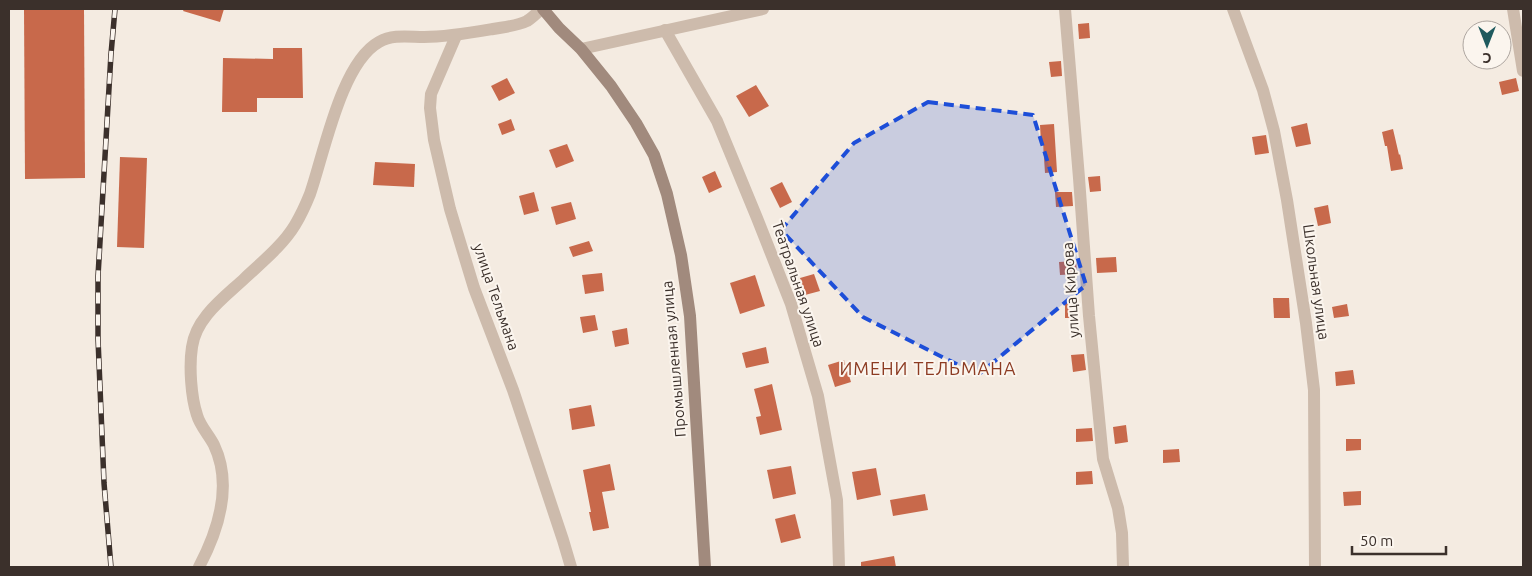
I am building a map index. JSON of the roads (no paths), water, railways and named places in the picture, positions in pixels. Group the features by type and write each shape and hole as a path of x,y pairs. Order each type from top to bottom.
{"street":[{"path":"199,567 208,551 219,518 222,481 219,461 214,446 197,416 190,361 193,341 200,326 216,304 246,278 282,242 294,227 310,194 344,91 357,65 368,50 378,42 391,37 456,36 510,26 528,21 542,9"},
{"name":"Промышленная улица","path":"542,9 581,49 611,86 636,123 654,155 667,194 690,316 705,567"},
{"path":"581,49 763,9"},
{"name":"улица Кирова","path":"1065,9 1089,316 1101,440 1103,459 1118,508 1122,533 1123,567"},
{"name":"Школьная улица","path":"1233,9 1262,90 1274,131 1288,200 1314,390 1315,567"},
{"path":"1512,9 1523,71"},
{"name":"Театральная улица","path":"665,30 717,121 791,304 818,396 837,500 839,567"},
{"name":"улица Тельмана","path":"456,36 431,94 430,108 434,140 450,209 474,288 513,390 563,540 570,567"}],"railway":[{"path":"111,567 104,483 98,339 98,276 115,9"}],"district":[{"name":"ИМЕНИ ТЕЛЬМАНА","path":"928,369"}]}
